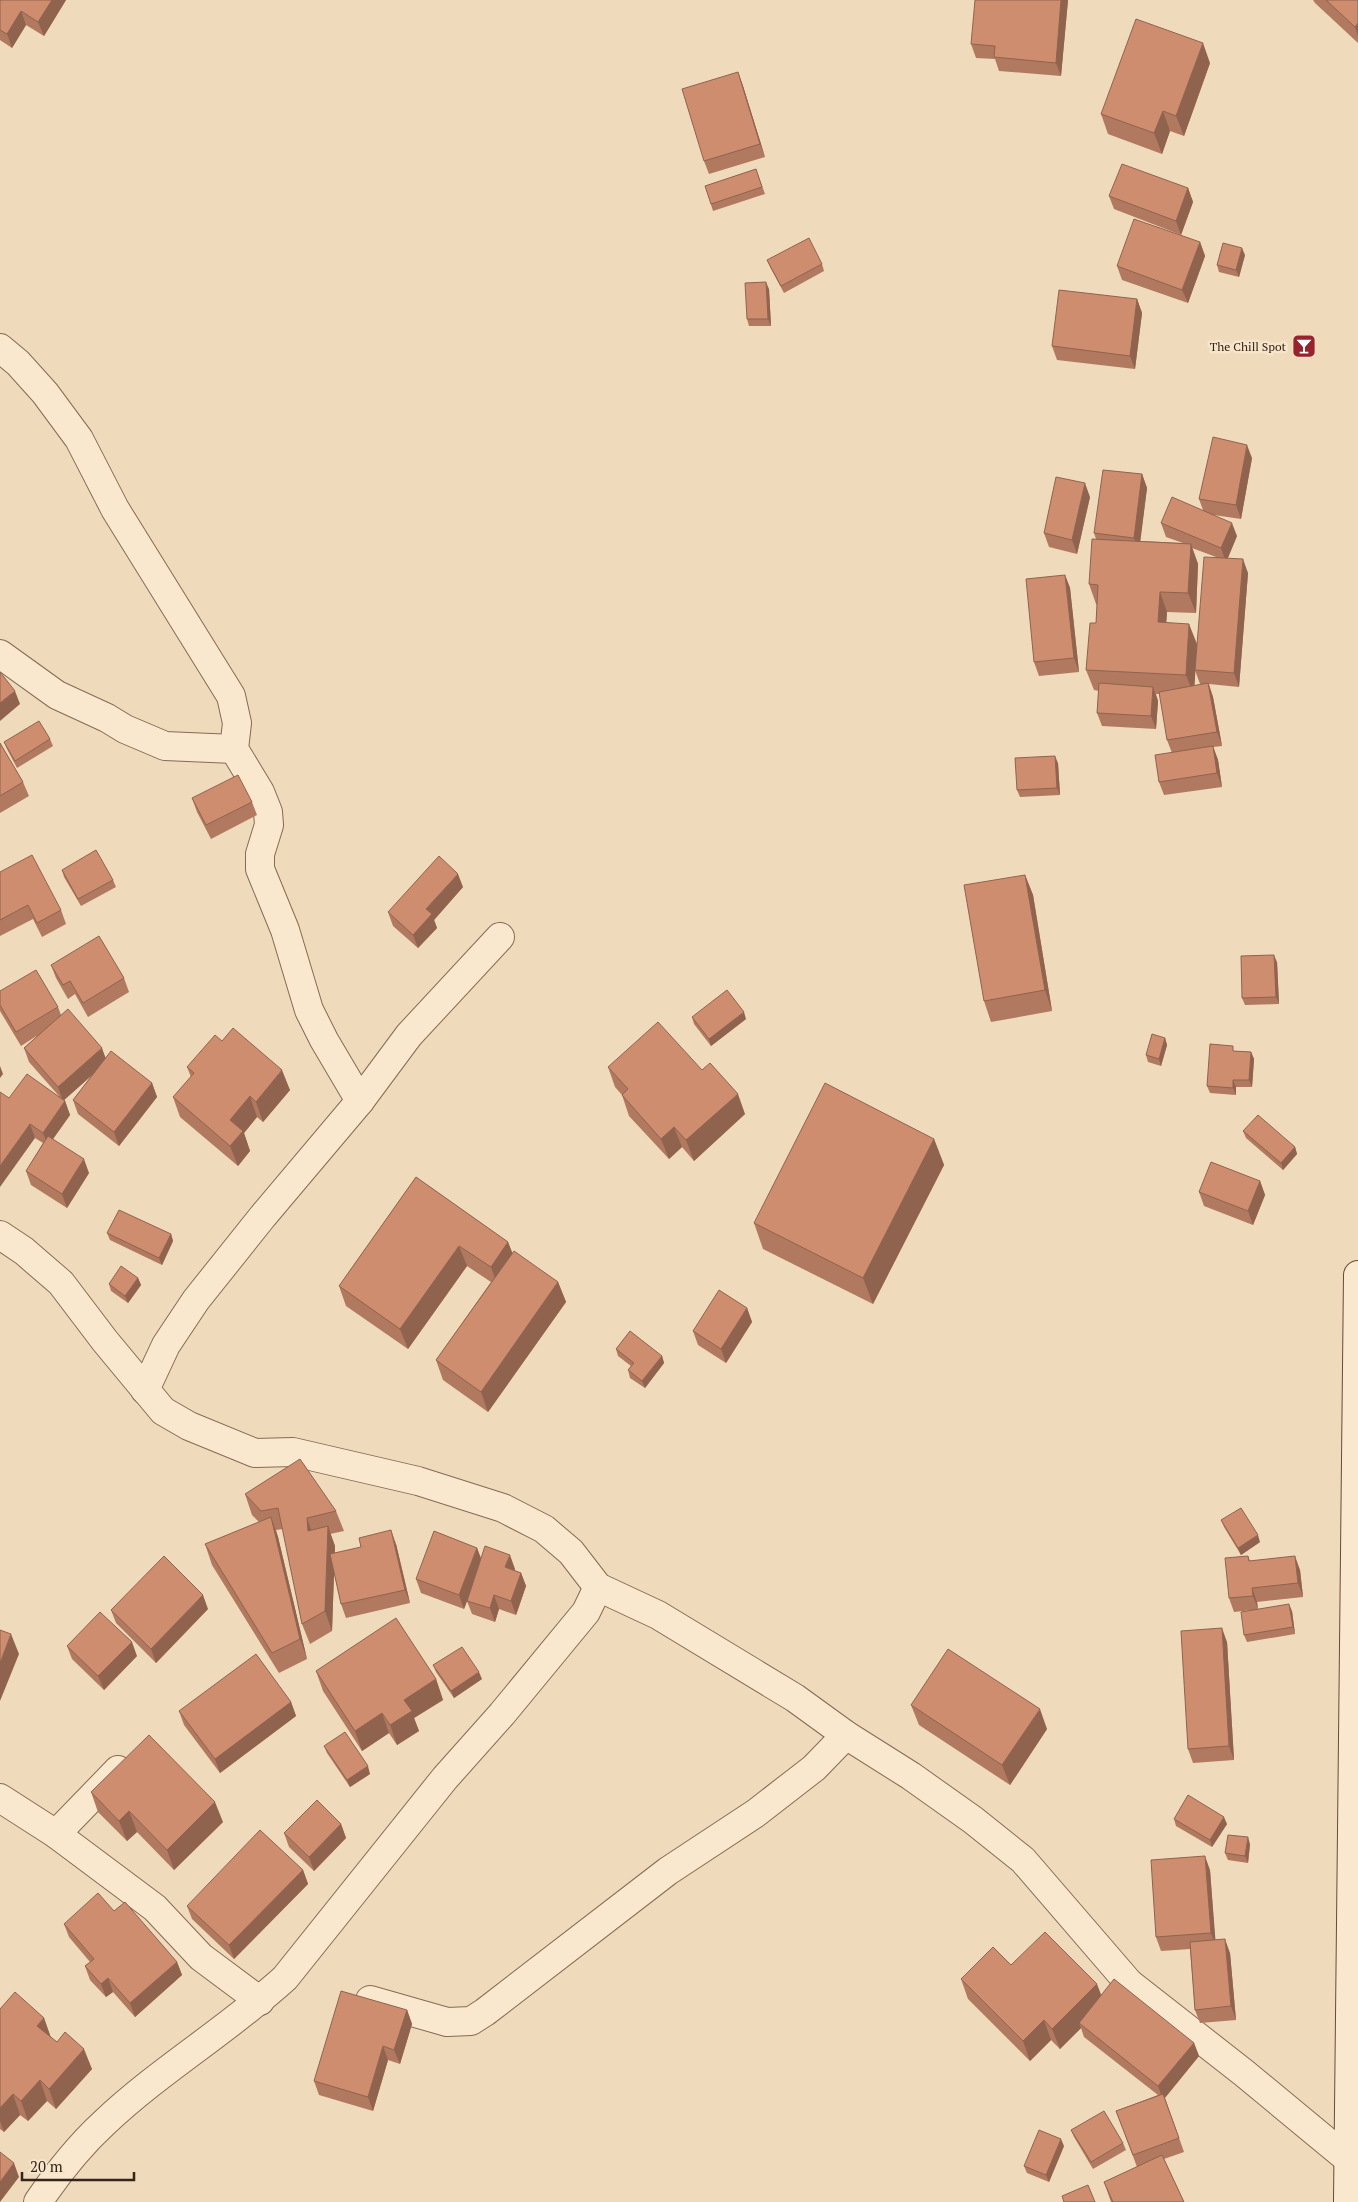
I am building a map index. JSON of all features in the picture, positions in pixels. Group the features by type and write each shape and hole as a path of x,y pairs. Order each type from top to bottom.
{"street":[{"path":"0,348 18,362 40,387 79,439 115,509 231,696 237,723 234,749 260,792 268,812 269,825 260,854 260,869 285,930 309,1010 324,1040 360,1101"},
{"path":"0,654 57,696 165,746 234,749"},
{"path":"145,1390 166,1346 196,1300 263,1216 360,1101 409,1036 500,937"},
{"path":"0,1235 24,1251 61,1283 163,1412 189,1426 256,1453 293,1452 418,1481 503,1508 544,1529 571,1552 598,1587 658,1615 795,1698 846,1735 911,1776 973,1820 1023,1860 1129,1983 1244,2073 1348,2159"},
{"path":"1348,2202 1354,2027 1358,1276"},
{"path":"38,2202 76,2152 104,2123 260,2001 285,1978 445,1778 520,1693 586,1612 598,1587"},
{"path":"343,1992 447,2022 471,2020 485,2012 668,1871 756,1813 814,1768 846,1735"},
{"path":"56,1834 136,1751"},
{"path":"0,1798 56,1834 155,1908 202,1957 260,2001"}],"building":[{"path":"0,0 52,0 38,22 21,11 7,34 0,30"},
{"path":"975,0 1061,0 1056,63 994,57 995,46 971,44"},
{"path":"1326,0 1358,0 1358,23 1355,27"},
{"path":"1136,19 1203,43 1176,116 1163,111 1154,133 1101,114"},
{"path":"738,72 760,144 704,161 682,89"},
{"path":"1122,164 1188,188 1176,221 1109,196"},
{"path":"756,169 762,187 711,204 705,186"},
{"path":"1134,219 1200,242 1182,290 1117,266"},
{"path":"809,238 822,264 781,286 767,260"},
{"path":"1223,243 1242,248 1236,270 1217,265"},
{"path":"766,282 768,319 747,319 745,283"},
{"path":"1059,290 1137,299 1130,356 1052,346"},
{"path":"1213,437 1247,445 1236,505 1199,499"},
{"path":"1103,470 1142,474 1134,538 1094,533"},
{"path":"1056,477 1085,483 1072,540 1044,533"},
{"path":"1172,497 1232,523 1221,548 1161,523"},
{"path":"1092,539 1191,544 1188,593 1160,592 1158,622 1189,624 1186,675 1086,670 1090,623 1096,623 1098,585 1089,584"},
{"path":"1204,557 1243,559 1234,673 1195,670"},
{"path":"1065,575 1074,658 1034,662 1026,579"},
{"path":"0,672 15,691 0,703"},
{"path":"1099,683 1153,687 1151,716 1097,713"},
{"path":"1208,683 1217,732 1167,740 1159,692"},
{"path":"39,721 50,739 15,761 4,742"},
{"path":"0,743 23,782 0,796"},
{"path":"1213,746 1217,773 1159,782 1155,755"},
{"path":"1055,756 1057,788 1017,790 1015,758"},
{"path":"238,775 252,802 206,825 192,798"},
{"path":"96,850 113,880 78,899 62,870"},
{"path":"32,855 61,910 37,923 28,905 0,920 0,872"},
{"path":"439,856 458,874 426,909 432,914 413,935 388,912"},
{"path":"1025,875 1045,990 984,1001 964,885"},
{"path":"99,936 124,978 83,1003 70,981 63,985 51,965"},
{"path":"1274,955 1276,997 1242,998 1241,956"},
{"path":"36,970 58,1007 16,1032 0,1005 0,991"},
{"path":"727,990 744,1012 709,1039 692,1017"},
{"path":"68,1009 102,1048 58,1087 24,1048"},
{"path":"658,1022 702,1070 710,1063 738,1094 686,1140 674,1127 661,1139 622,1095 628,1089 608,1067"},
{"path":"233,1028 282,1070 256,1102 250,1096 230,1120 243,1131 230,1146 173,1097 194,1073 187,1067 215,1035 222,1041"},
{"path":"1152,1034 1165,1038 1159,1059 1146,1055"},
{"path":"1210,1044 1233,1046 1233,1051 1251,1052 1249,1080 1233,1080 1233,1088 1207,1086"},
{"path":"111,1051 152,1083 114,1132 73,1100"},
{"path":"27,1074 65,1101 43,1133 30,1124 0,1166 0,1092 9,1098"},
{"path":"825,1083 934,1139 863,1278 754,1223"},
{"path":"1258,1115 1295,1147 1281,1163 1243,1131"},
{"path":"48,1136 84,1159 62,1194 26,1171"},
{"path":"1211,1162 1260,1181 1248,1211 1199,1192"},
{"path":"416,1177 508,1242 491,1267 459,1246 400,1329 339,1286"},
{"path":"119,1210 171,1234 159,1258 107,1233"},
{"path":"514,1251 558,1282 481,1392 436,1360"},
{"path":"121,1266 138,1278 125,1296 109,1284"},
{"path":"719,1290 747,1308 721,1349 693,1331"},
{"path":"630,1331 662,1356 642,1381 628,1370 634,1363 616,1349"},
{"path":"300,1459 336,1511 307,1518 308,1531 328,1526 325,1611 302,1624 278,1508 261,1511 245,1494"},
{"path":"1241,1508 1258,1535 1238,1548 1221,1520"},
{"path":"271,1517 300,1639 272,1653 205,1544"},
{"path":"391,1530 405,1590 341,1604 330,1554 361,1547 359,1538"},
{"path":"434,1531 477,1548 459,1595 416,1579"},
{"path":"485,1546 510,1555 505,1567 521,1573 511,1601 494,1595 490,1608 467,1601"},
{"path":"164,1556 203,1595 151,1649 111,1610"},
{"path":"1248,1556 1249,1561 1295,1556 1298,1583 1252,1588 1253,1596 1229,1598 1225,1558"},
{"path":"1289,1604 1293,1627 1244,1635 1241,1612"},
{"path":"100,1612 132,1642 98,1676 67,1646"},
{"path":"396,1618 436,1679 404,1700 412,1711 390,1725 382,1713 355,1731 316,1671"},
{"path":"1222,1628 1229,1746 1188,1749 1181,1631"},
{"path":"0,1630 11,1634 0,1663"},
{"path":"462,1647 479,1672 451,1691 433,1665"},
{"path":"948,1649 1040,1709 1002,1765 911,1705"},
{"path":"256,1654 291,1702 215,1759 179,1711"},
{"path":"345,1732 368,1766 347,1780 324,1746"},
{"path":"149,1735 215,1802 167,1850 129,1811 119,1821 91,1792"},
{"path":"1188,1795 1224,1817 1210,1840 1174,1819"},
{"path":"317,1800 341,1824 309,1857 284,1833"},
{"path":"260,1830 303,1870 229,1945 187,1906"},
{"path":"1228,1835 1248,1837 1245,1856 1225,1853"},
{"path":"1205,1856 1211,1933 1156,1937 1151,1860"},
{"path":"98,1893 114,1911 125,1902 177,1962 130,2003 108,1978 101,1984 85,1966 94,1959 64,1924"},
{"path":"1045,1932 1097,1984 1052,2029 1044,2020 1023,2041 961,1979 993,1947 1011,1965"},
{"path":"1225,1939 1231,2006 1195,2010 1190,1942"},
{"path":"1114,1979 1194,2043 1158,2086 1079,2023"},
{"path":"341,1991 407,2010 394,2050 383,2046 368,2097 314,2081"},
{"path":"15,1992 44,2018 37,2026 57,2042 65,2032 84,2049 49,2089 40,2080 21,2101 13,2094 0,2108 0,2009"},
{"path":"1163,2094 1179,2138 1133,2155 1116,2111"},
{"path":"1104,2111 1123,2143 1091,2162 1071,2130"},
{"path":"1039,2130 1061,2139 1046,2175 1024,2166"},
{"path":"0,2152 14,2163 0,2182"},
{"path":"1162,2155 1184,2202 1113,2202 1104,2182"},
{"path":"1088,2185 1095,2202 1064,2202 1062,2196"}],"place":[{"name":"The Chill Spot","path":"1304,346"}]}
